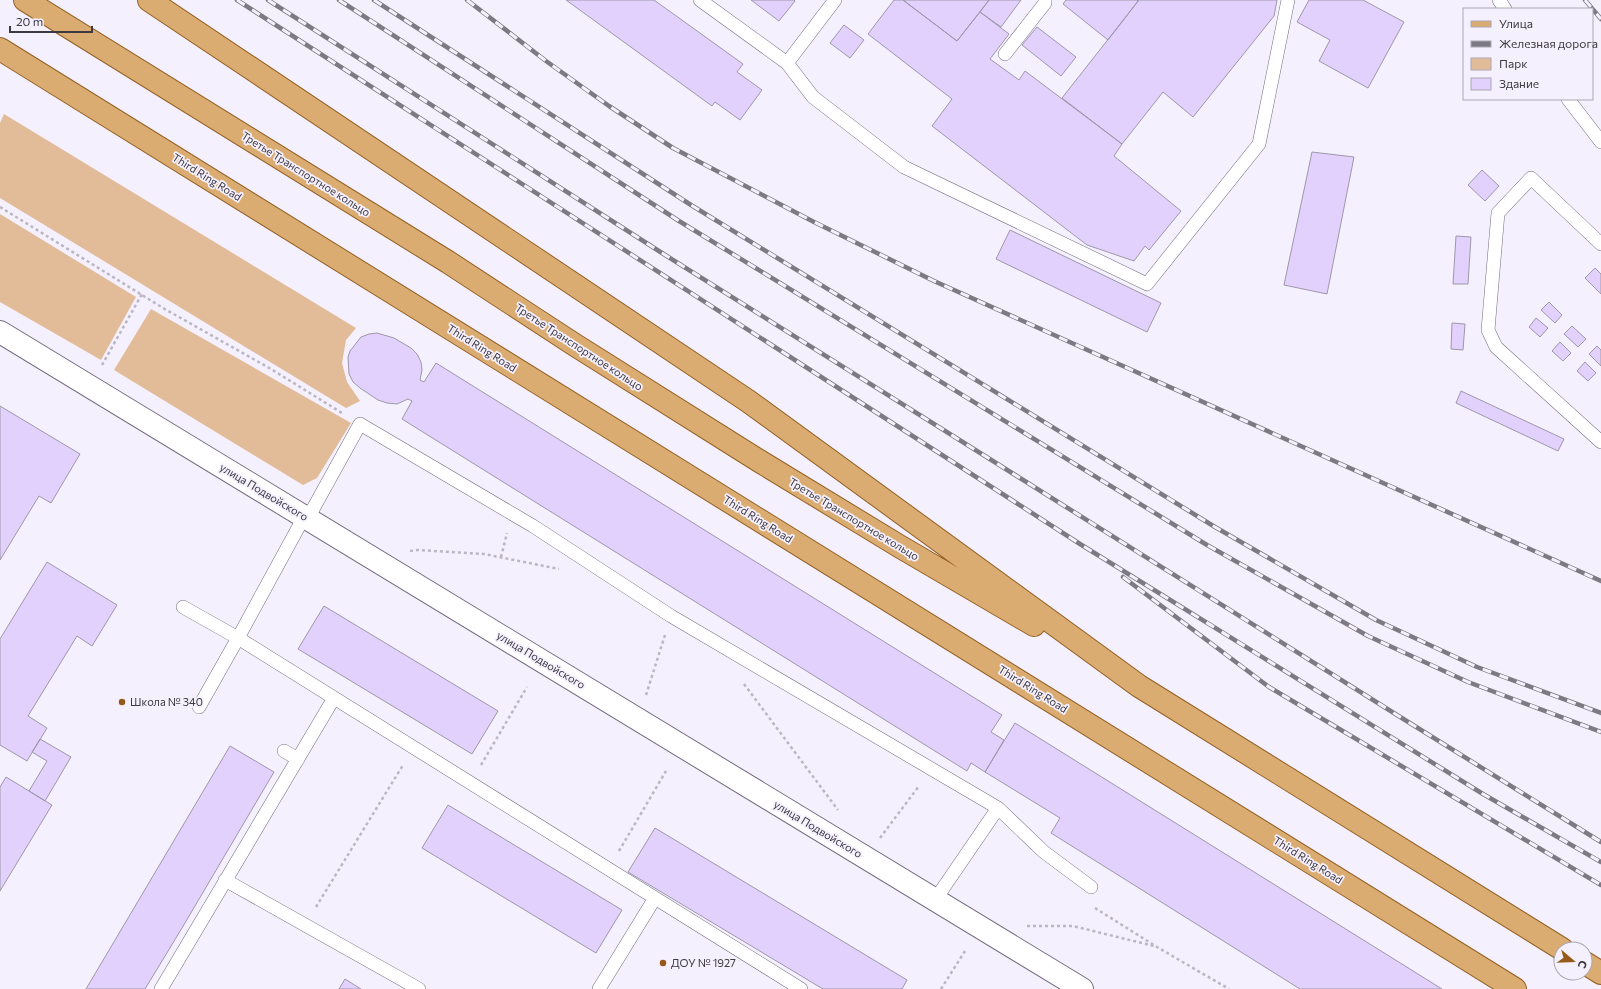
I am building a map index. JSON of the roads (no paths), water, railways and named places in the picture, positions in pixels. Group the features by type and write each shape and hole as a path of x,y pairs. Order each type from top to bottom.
{"main road":[{"name":"Третье Транспортное кольцо","path":"24,0 448,262 574,345 761,462 899,546 1139,686"},
{"path":"149,0 748,401 1139,686 1553,943"},
{"name":"Third Ring Road","path":"0,49 1515,989"}],"street":[{"name":"улица Подвойского","path":"0,332 1082,989"}],"lane":[{"path":"700,0 787,63 813,97 904,167 1147,284 1259,144 1288,0"},
{"path":"787,63 835,0"},
{"path":"1005,54 1045,3 1045,0"},
{"path":"1569,100 1601,142"},
{"path":"1601,244 1531,178 1498,213 1488,330 1496,347 1601,442"},
{"path":"199,707 304,517 313,508 360,424 533,526 671,616 998,808 1044,852 1091,887"},
{"path":"183,607 238,638 798,988"},
{"path":"161,989 334,698"},
{"path":"284,751 298,759"},
{"path":"935,900 998,808"},
{"path":"226,880 419,989"},
{"path":"599,989 655,898"}],"railway":[{"path":"237,0 1080,544 1483,794 1601,862"},
{"path":"268,0 662,253 1601,842"},
{"path":"339,0 679,221 1207,545 1368,636 1468,682 1601,732"},
{"path":"374,0 691,205 1215,527 1376,620 1477,667 1601,713"},
{"path":"467,0 546,61 609,106 673,148 814,222 934,281 1601,581"},
{"path":"1585,0 1592,8"},
{"path":"1593,10 1601,19"},
{"path":"1123,577 1269,687 1601,885"}],"place":[{"name":"Школа № 340","path":"122,702"},
{"name":"ДОУ № 1927","path":"663,963"}]}
